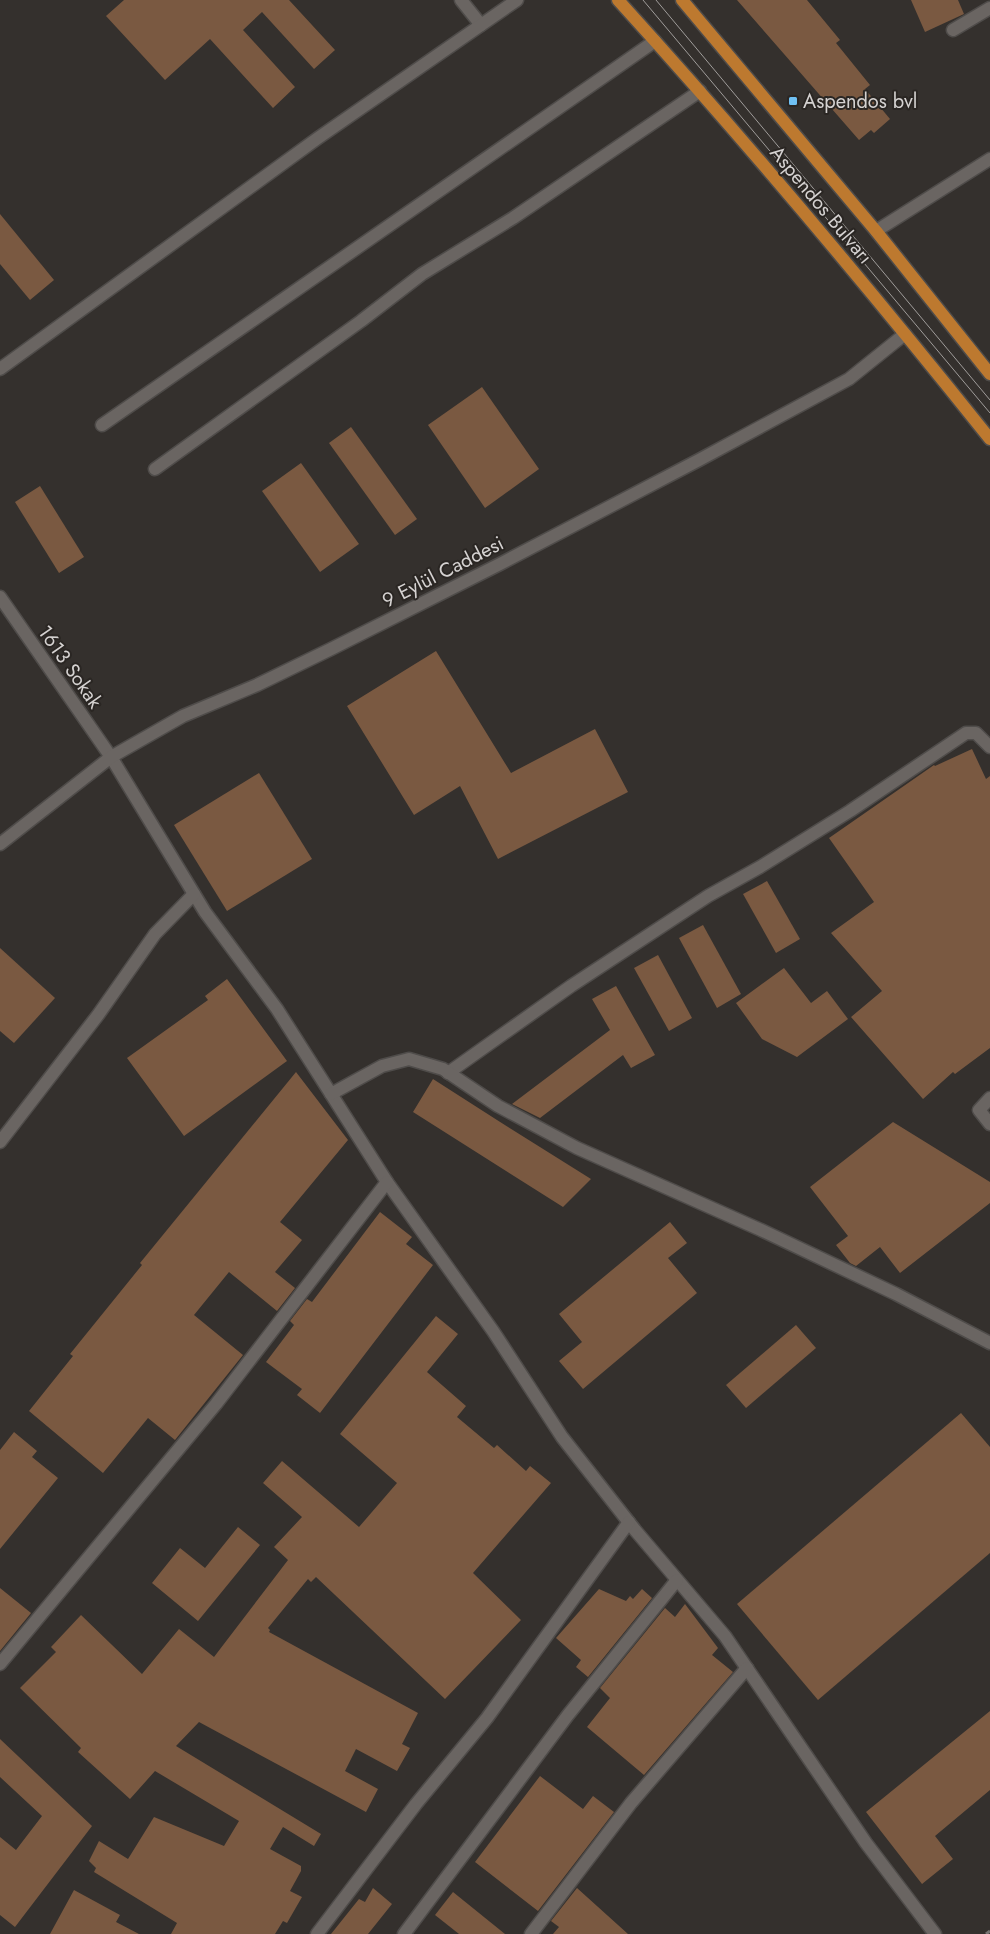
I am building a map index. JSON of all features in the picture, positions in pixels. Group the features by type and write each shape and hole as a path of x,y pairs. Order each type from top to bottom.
{"main road":[{"name":"Aspendos Bulvarı","path":"618,0 700,91 905,334 990,439"},
{"name":"Aspendos Bulvarı","path":"682,0 876,231 990,374"}],"street":[{"path":"460,0 481,25"},
{"path":"0,370 318,138 518,0"},
{"path":"954,30 990,8"},
{"path":"102,425 655,41"},
{"path":"156,469 361,321 422,274 513,218 700,91"},
{"path":"876,231 990,159"},
{"name":"9 Eylül Caddesi","path":"0,844 111,756 183,716 257,685 500,564 699,460 849,379 905,334"},
{"name":"1613 Sokak","path":"0,597 111,756 194,894 277,1009 387,1182 493,1331 562,1437 629,1522 725,1636 866,1843 936,1934"},
{"path":"448,1073 571,986 683,912 850,811 966,733 976,733 990,747"},
{"path":"0,1142 98,1015 155,934 194,894"},
{"path":"331,1094 382,1066 409,1059 448,1073 498,1106 577,1148 896,1294 990,1343"},
{"path":"990,1098 979,1110 990,1124"},
{"path":"0,1664 216,1404 387,1182"},
{"path":"316,1934 416,1804 487,1718 629,1522"},
{"path":"404,1934 470,1843 568,1715 677,1580"},
{"path":"531,1934 631,1803 746,1668"}],"path":[{"path":"986,1934 990,1931"}],"building":[{"path":"124,0 289,0 335,50 314,69 262,12 243,30 295,87 273,108 210,39 165,80 106,16"},
{"path":"737,0 807,0 840,40 836,43 870,85 865,89 890,119 874,133 871,130 859,140"},
{"path":"911,0 958,0 964,14 925,32"},
{"path":"0,214 54,280 30,300 0,264"},
{"path":"482,387 539,469 485,508 428,425"},
{"path":"351,427 417,519 395,535 329,443"},
{"path":"301,463 359,544 320,572 262,491"},
{"path":"40,486 84,557 59,573 15,502"},
{"path":"436,651 511,773 595,729 628,792 498,859 460,786 414,815 347,706"},
{"path":"972,749 986,779 990,776 990,1048 955,1074 953,1072 923,1099 851,1017 882,991 831,933 874,902 829,838 934,765"},
{"path":"259,773 312,859 227,911 174,825"},
{"path":"767,881 800,939 776,953 743,894"},
{"path":"703,925 741,994 717,1008 679,938"},
{"path":"0,948 55,998 14,1043 0,1031"},
{"path":"658,955 692,1018 669,1031 634,968"},
{"path":"784,968 811,1003 827,991 848,1019 797,1057 762,1039 736,1003"},
{"path":"227,979 287,1061 184,1136 127,1058 208,1000 205,996"},
{"path":"616,986 655,1055 631,1068 623,1055 540,1118 512,1104 610,1030 592,999"},
{"path":"296,1072 348,1140 280,1222 302,1240 275,1272 295,1288 277,1311 229,1272 194,1315 243,1355 175,1440 148,1418 103,1473 29,1411 73,1356 70,1354 142,1265 140,1263"},
{"path":"433,1079 591,1179 563,1207 413,1112"},
{"path":"893,1122 990,1182 990,1203 900,1273 880,1247 856,1266 850,1263 836,1245 848,1236 810,1187"},
{"path":"380,1212 412,1237 406,1244 433,1265 320,1413 297,1395 302,1389 266,1362 294,1325 290,1321 307,1299 312,1302"},
{"path":"670,1222 687,1243 668,1258 697,1293 583,1389 559,1361 582,1342 559,1314"},
{"path":"436,1316 458,1334 427,1372 466,1406 457,1417 494,1448 497,1445 526,1471 530,1466 551,1483 473,1573 521,1620 445,1699 316,1577 311,1582 308,1579 268,1628 269,1632 418,1713 402,1744 410,1748 397,1771 356,1749 345,1771 378,1789 366,1812 199,1722 176,1746 321,1834 314,1846 283,1827 270,1849 301,1866 301,1871 290,1891 302,1897 287,1923 283,1921 275,1934 171,1934 177,1923 94,1872 96,1868 89,1861 99,1841 128,1859 154,1817 224,1846 239,1821 155,1771 130,1799 78,1752 81,1748 20,1688 56,1652 51,1647 81,1615 142,1674 179,1629 214,1657 288,1560 274,1547 302,1517 263,1483 282,1461 359,1527 397,1483 340,1434"},
{"path":"796,1325 816,1348 746,1408 726,1385"},
{"path":"961,1413 990,1447 990,1553 818,1700 737,1604"},
{"path":"14,1432 37,1451 32,1457 58,1478 0,1549 0,1450"},
{"path":"238,1527 260,1545 198,1621 152,1583 180,1548 205,1568"},
{"path":"0,1588 31,1613 0,1651"},
{"path":"599,1589 626,1601 630,1596 633,1599 642,1589 652,1598 588,1677 576,1667 581,1660 556,1638"},
{"path":"685,1604 718,1648 712,1655 733,1672 644,1775 587,1727 610,1698 600,1688 665,1608 675,1617"},
{"path":"990,1711 990,1790 935,1836 953,1859 922,1884 866,1812"},
{"path":"0,1739 92,1826 15,1927 0,1915 0,1837 16,1850 42,1816 0,1777"},
{"path":"540,1776 583,1809 593,1796 614,1812 538,1911 475,1862"},
{"path":"373,1888 392,1904 368,1934 331,1934 359,1899 365,1902"},
{"path":"577,1888 628,1934 553,1934 559,1927 551,1921"},
{"path":"74,1890 120,1915 116,1922 139,1934 50,1934"},
{"path":"453,1892 505,1934 459,1934 435,1915"}],"tram line":[{"path":"643,0 990,413"},
{"path":"656,0 990,400"}],"place":[{"name":"Aspendos bvl","path":"793,101"}]}
